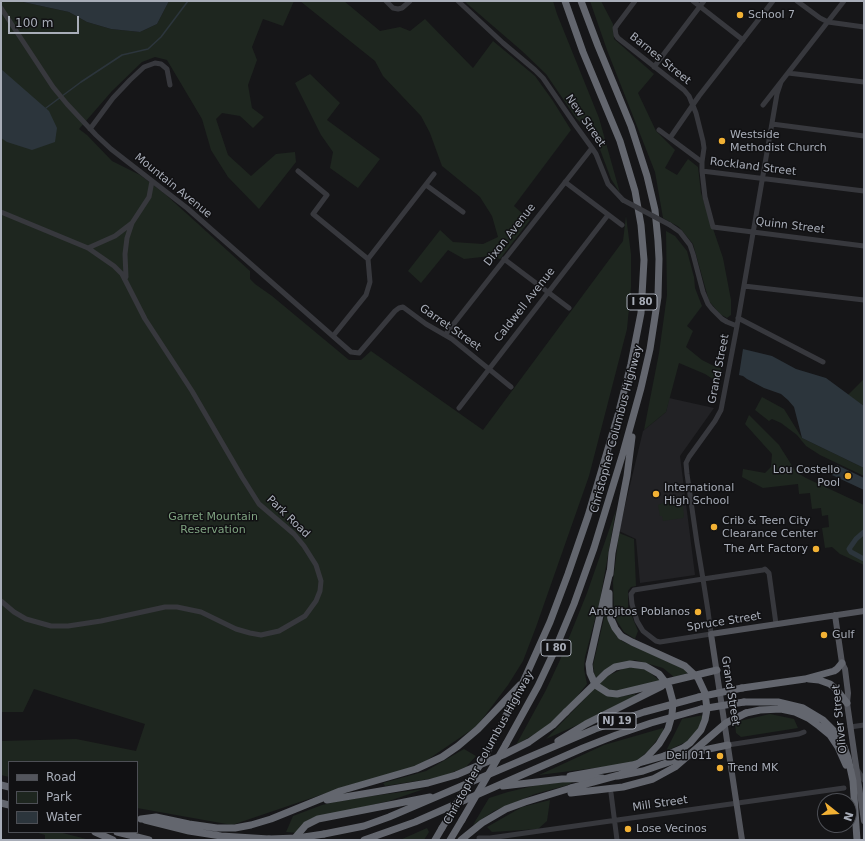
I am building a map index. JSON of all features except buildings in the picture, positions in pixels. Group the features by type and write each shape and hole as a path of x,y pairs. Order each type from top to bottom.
{"highway":[{"name":"Christopher Columbus Highway","path":"435,840 487,753 524,680 562,591 595,494 618,415 638,330 643,295 643,243 639,209 631,174 620,141 565,1"},
{"name":"Christopher Columbus Highway","path":"450,840 530,702 552,658 574,604 594,548 635,410 650,349 658,297 660,259 655,210 648,176 637,143 581,1"},
{"path":"562,779 575,774 626,766 664,756 690,743 701,730 705,720 707,709 705,692 698,678 685,666 621,636 615,628 609,614 612,553 627,476 635,410"},
{"path":"610,571 590,659 589,669 591,678 600,689 608,693 617,694 660,683 671,682"},
{"path":"805,679 834,671 838,669 842,663"},
{"path":"291,810 340,797 428,783 456,775 503,755 528,742 553,725 606,673 615,667 630,664 646,666 659,674 669,687 673,702 672,716 668,729 659,744 647,757 619,775 525,802 497,814 482,823 460,840"},
{"path":"538,754 586,724 671,682 696,674 717,670"},
{"name":"NJ 19","path":"139,819 215,835 269,840 324,834 376,822 444,795 617,721 656,708 699,697 742,688 805,679 819,680 830,684 847,703"},
{"path":"139,819 156,817 200,826 230,828 257,824 340,791 416,770 442,757 472,734 524,680"},
{"name":"NJ 19","path":"364,840 400,828 616,735 651,723 701,709 744,702 766,701 788,704 803,708 817,715 830,726 844,747 848,758 853,793"},
{"path":"571,790 623,787 654,779 675,766 726,723 746,713 760,710 781,709 801,715 814,722 830,736 838,747 852,781"},
{"path":"495,787 562,779 599,778 632,774 704,750 728,745"},
{"path":"293,840 306,825 318,819 444,795"},
{"name":"NJ 19","path":"857,825 862,840"},
{"path":"380,840 397,833 400,828"},
{"path":"97,833 113,840"},
{"path":"121,833 149,840"}],"main road":[{"name":"Spruce Street","path":"711,634 864,611"},
{"name":"Oliver Street","path":"835,615 842,663 845,669 848,693 847,703 864,821"},
{"name":"Grand Street","path":"711,634 742,840"}],"street":[{"path":"386,1 393,8 398,9 402,8 410,1"},
{"name":"New Street","path":"458,1 539,74 592,148 608,184 623,200 670,225 683,235 692,250 703,292 708,304 722,319 737,326"},
{"name":"Barnes Street","path":"635,1 615,28 618,38 690,96 703,141 704,148 702,162"},
{"path":"693,1 743,40"},
{"path":"654,67 704,1"},
{"path":"670,138 693,104 773,1"},
{"path":"797,1 828,22 864,27"},
{"path":"763,105 844,1"},
{"name":"Mountain Avenue","path":"1,8 53,87 90,129 111,149 187,208 351,352 359,353"},
{"path":"90,129 113,98 144,67 155,63 161,64 167,69 170,85"},
{"path":"788,73 864,82"},
{"name":"Grand Street","path":"711,634 686,463 721,410 778,88 781,82"},
{"path":"772,124 864,136"},
{"name":"Rockland Street","path":"660,130 702,162 702,171 864,191"},
{"name":"Dixon Avenue","path":"445,335 592,148"},
{"path":"298,171 327,195 313,214 368,259"},
{"name":"Quinn Street","path":"702,171 705,197 713,227 864,246"},
{"path":"333,336 366,295 370,282 368,259 434,174"},
{"name":"Park Road","path":"127,282 125,254 127,238 132,223 149,197 152,180"},
{"path":"565,182 622,225"},
{"path":"426,185 463,212"},
{"name":"Park Road","path":"1,212 88,248 114,266 122,274 145,319 183,376 259,504 294,534 310,554 319,572 321,581 320,591 316,600 304,616 279,631 262,635 236,629 201,612 177,607 153,609 101,621 68,626 51,626 26,619 14,612 1,601"},
{"name":"Caldwell Avenue","path":"459,408 488,368 608,215"},
{"name":"Park Road","path":"88,248 115,236 132,223"},
{"path":"504,259 569,308"},
{"path":"744,286 864,300"},
{"name":"Garret Street","path":"359,353 395,311 403,307 452,339 511,387"},
{"path":"738,318 823,362"},
{"path":"703,579 766,569 768,571 776,624"},
{"name":"Spruce Street","path":"703,579 632,592 632,604 639,626 651,638 660,642 711,634"},
{"path":"850,727 864,725"},
{"path":"728,745 804,732"},
{"path":"857,770 864,780"},
{"name":"Mill Street","path":"478,838 490,838 844,788"},
{"path":"611,793 617,840"}],"shaded area":[{"name":"International High School","path":"669,398 714,408 680,456 695,575 640,583 636,539 619,531 643,431 666,412"}],"green space":[{"name":"Garret Mountain Reservation","path":"1,1 22,1 69,12 87,22 111,29 140,32 157,24 169,1 294,1 283,26 263,19 252,47 257,60 248,85 252,108 264,117 253,128 240,116 222,113 216,119 228,155 251,176 276,154 295,152 296,162 259,209 228,177 211,150 202,119 167,60 155,57 142,62 112,91 79,129 87,135 112,161 140,175 165,194 250,271 250,279 255,284 272,296 349,360 361,360 371,351 483,430 623,241 626,216 631,254 631,287 627,329 589,476 523,661 508,685 477,726 417,767 350,785 232,825 138,808 138,761 8,761 8,777 1,775 1,741 76,739 136,751 145,724 34,689 23,712 1,712"},
{"path":"300,1 344,1 380,31 400,27 410,31 425,19 473,68 493,41 535,76 571,130 514,206 530,220 500,259 491,256 464,259 448,250 421,283 408,271 440,230 453,242 483,244 498,237 492,216 480,197 442,166 430,133 421,116 383,76 375,61"},
{"path":"464,1 553,1 599,118 620,193 611,179 598,144 589,131 576,118 546,74 522,51"},
{"path":"590,1 601,1 613,24 614,39 654,74 638,93 656,131 675,150 665,168 677,175 688,159 698,167 701,193 723,258 731,300 731,315 727,318 720,314 709,301 693,244 679,227 663,218 655,172 607,50"},
{"path":"310,74 340,103 327,120 380,159 358,188 330,168 333,152 321,135 295,83"},
{"path":"666,231 675,236 687,251 694,277 695,288 702,306 687,326 693,331 686,347 702,360 721,368 719,383 705,374 679,363 666,412 644,430 659,353 667,295"},
{"path":"864,379 864,406 848,395"},
{"path":"762,397 784,409 802,438 864,468 864,476 820,455 806,446 797,435 781,423 772,419 769,421 755,410"},
{"path":"749,415 779,445 796,472 864,505 864,565 840,554 832,547 825,548 822,528 829,527 828,515 822,516 821,508 812,509 810,493 799,494 798,484 763,488 742,477 743,469 765,473 771,467 772,454 745,424"},
{"path":"670,495 678,498 683,507 684,516 683,518 663,521 662,516 660,516 658,505 668,501"},
{"path":"616,510 600,600 585,657 584,669 587,684 570,705 545,728 516,745 546,690 560,660 587,593"},
{"path":"619,533 634,539 636,586 631,587 628,591 628,607 638,631 635,639 624,632 617,621 614,611 613,582"},
{"path":"606,610 618,638 691,672 674,677 663,668 635,660 610,667 595,678 593,665"},
{"path":"625,668 647,670 660,681 625,691 608,690 599,684 607,676"},
{"path":"595,688 612,697 635,694 635,696 604,713 546,739"},
{"path":"770,714 794,719 798,728 741,737 736,733 735,722"},
{"path":"704,715 695,734 686,742 666,751 682,719"},
{"path":"663,728 663,732 649,750 637,761 619,765 539,775 604,745"},
{"path":"464,749 476,756 466,767 441,777 385,786 383,783 426,771"},
{"path":"574,781 568,785 535,794 494,811 473,825 489,798 537,785"},
{"path":"424,789 389,801 310,819 297,833 286,832 293,816 322,805 343,800"},
{"path":"550,800 547,821 538,829 492,832 487,827 522,807"},
{"path":"427,828 429,832 424,840 400,840"},
{"path":"38,833 63,833 90,840 45,840 45,835"}],"water":[{"path":"22,1 169,1 157,24 140,32 111,29 87,22 69,12"},
{"path":"1,69 49,111 57,128 55,142 32,150 7,142 1,138"},
{"path":"743,349 772,356 796,369 826,378 864,406 864,468 802,438 794,407 788,400 781,394 764,388 739,375"},
{"name":"Lou Costello Pool","path":"837,465 864,478 864,490 832,475"}],"waterway":[{"path":"46,108 81,82 122,55 148,49 161,37 188,1"},
{"path":"864,532 856,539 849,549 851,552 864,559"}],"place":[{"name":"School 7","path":"740,15"},
{"name":"Westside Methodist Church","path":"722,141"},
{"name":"Lou Costello Pool","path":"848,476"},
{"name":"International High School","path":"656,494"},
{"name":"Crib & Teen City Clearance Center","path":"714,527"},
{"name":"The Art Factory","path":"816,549"},
{"name":"Antojitos Poblanos","path":"698,612"},
{"name":"Gulf","path":"824,635"},
{"name":"Deli 011","path":"720,756"},
{"name":"Trend MK","path":"720,768"},
{"name":"Lose Vecinos","path":"628,829"}]}
